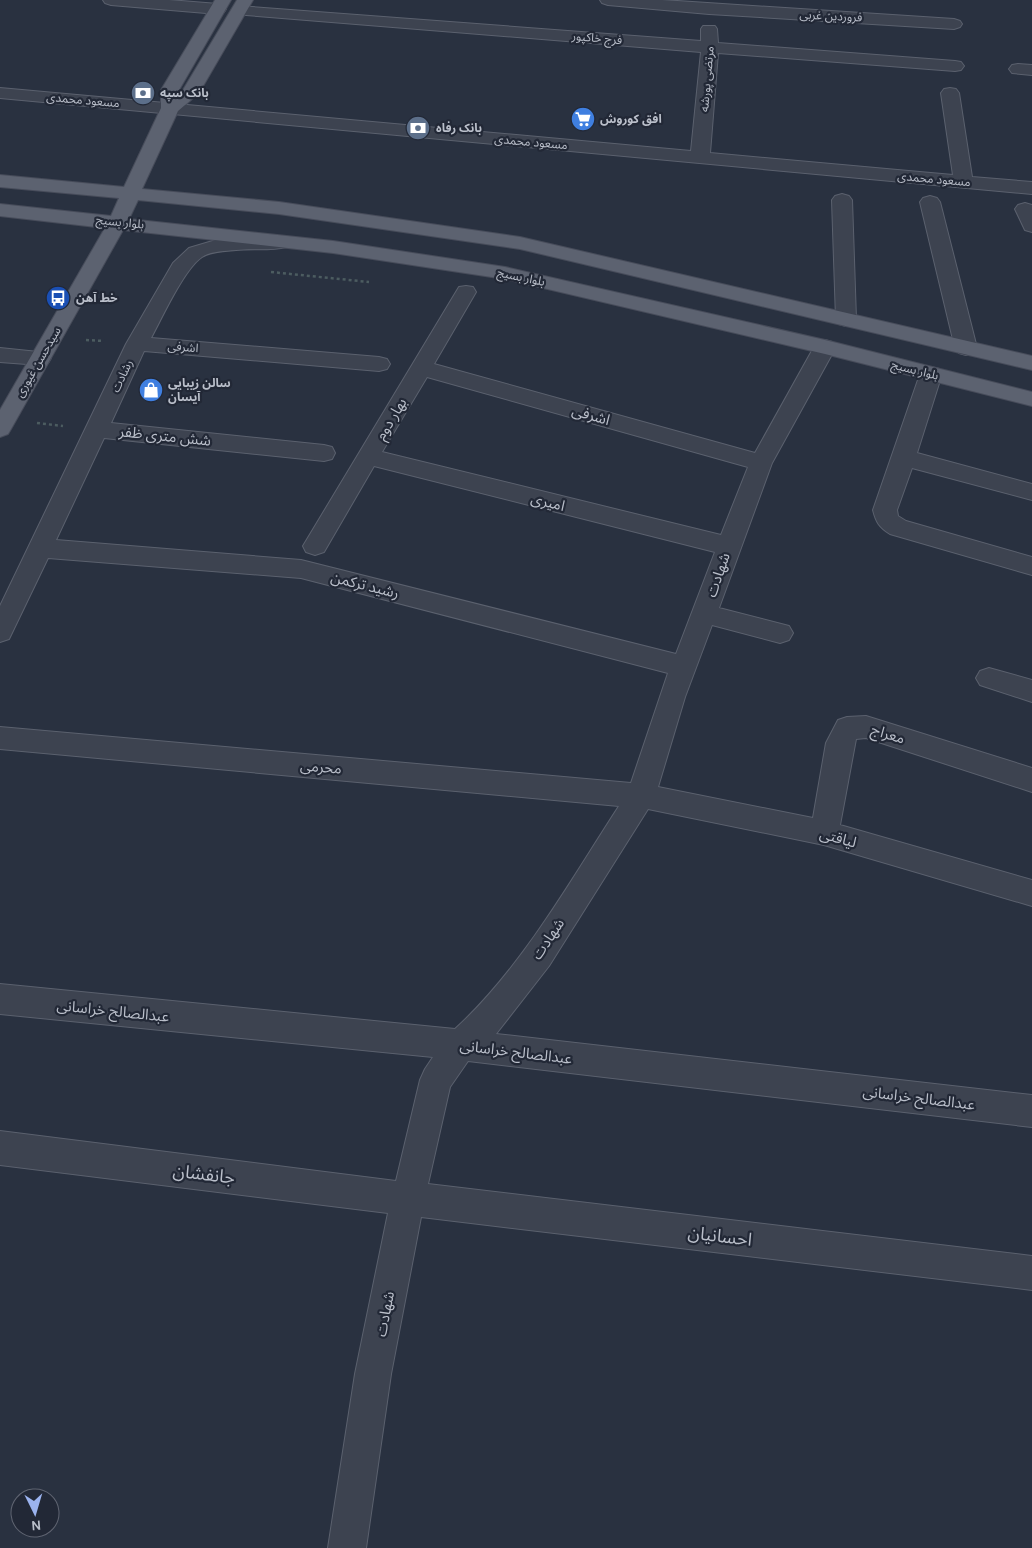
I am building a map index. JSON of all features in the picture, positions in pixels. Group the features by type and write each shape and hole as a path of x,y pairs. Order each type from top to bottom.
{"main road":[{"name":"سیدحسن غیوری","path":"3,425 118,222 170,108 170,90 221,5"},
{"name":"سیدحسن غیوری","path":"170,108 190,93 242,5"},
{"name":"بلوار بسیج","path":"0,181 278,208 520,243 1032,363"},
{"path":"54,216 72,188"},
{"name":"بلوار بسیج","path":"0,210 333,247 505,273 825,347 1032,399"}],"street":[{"path":"111,0 221,5"},
{"name":"فروردین غربی","path":"608,0 708,5 954,24"},
{"name":"فرج خاکپور","path":"242,5 365,13 710,47 955,66"},
{"name":"مرتضی پورشه","path":"700,157 710,47 708,5"},
{"name":"مسعود محمدی","path":"0,93 1032,188"},
{"path":"950,93 963,182"},
{"path":"842,200 846,319"},
{"path":"930,202 966,348"},
{"name":"رشادت","path":"0,632 137,344 183,263 196,252 216,246 244,243 333,247"},
{"name":"بهار دوم","path":"315,546 466,292"},
{"name":"اشرفی","path":"137,344 379,364"},
{"name":"شهادت","path":"346,1548 373,1374 408,1199 436,1080 460,1045 486,1022 538,956 641,796 683,666 705,614 728,546 761,463 825,347"},
{"path":"0,355 40,358"},
{"name":"اشرفی","path":"421,368 761,463"},
{"path":"931,374 885,510 888,520 898,528 1032,566"},
{"name":"شش متری ظفر","path":"96,429 324,453"},
{"name":"امیری","path":"368,457 728,546"},
{"path":"904,458 1032,492"},
{"name":"رشید ترکمن","path":"39,548 301,569 683,666"},
{"path":"705,614 780,634"},
{"path":"990,678 1032,691"},
{"name":"معراج","path":"824,833 840,743 847,728 866,727 1032,780"},
{"name":"محرمی","path":"0,738 641,796"},
{"name":"لیاقتی","path":"641,796 824,833 1032,893"},
{"name":"عبدالصالح خراسانی","path":"0,999 460,1045 1032,1111"},
{"name":"جانفشان","path":"0,1148 408,1199"},
{"name":"احسانیان","path":"408,1199 1032,1273"}],"path":[{"path":"271,272 378,283"},
{"path":"52,337 137,344"},
{"path":"3,425 96,429"}],"place":[{"name":"بانک سپه","path":"143,93"},
{"name":"افق کوروش","path":"583,119"},
{"name":"بانک رفاه","path":"418,128"},
{"name":"خط آهن","path":"58,298"},
{"name":"سالن زیبایی آیسان","path":"151,390"}]}
